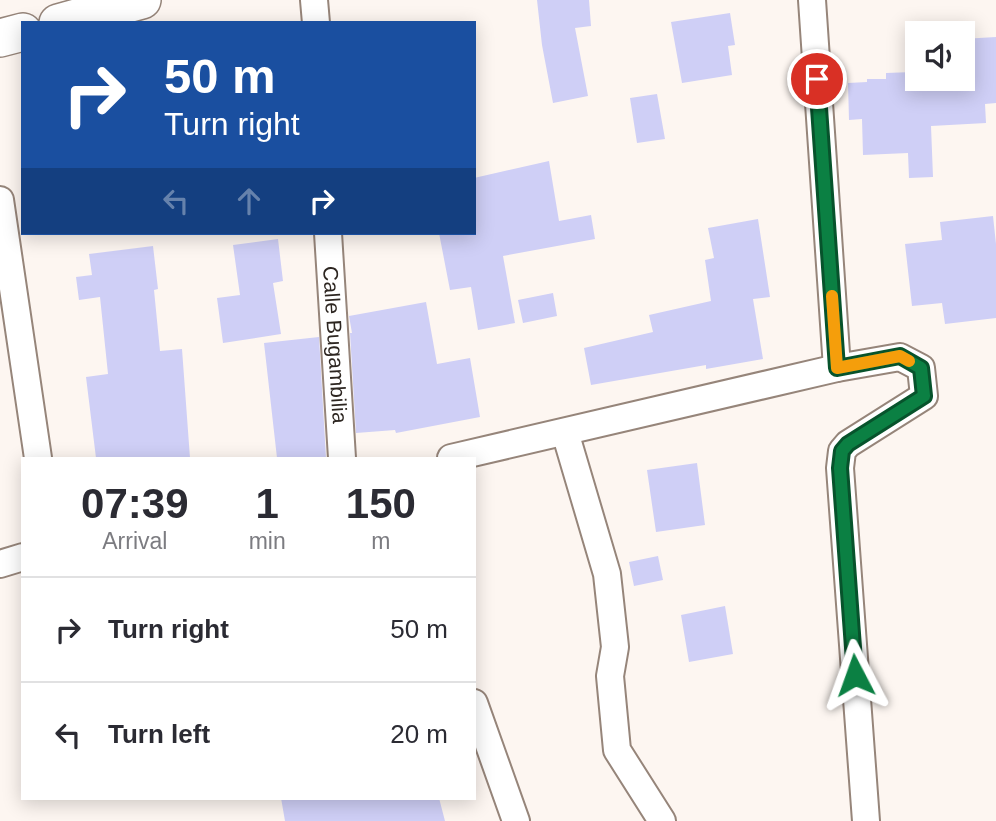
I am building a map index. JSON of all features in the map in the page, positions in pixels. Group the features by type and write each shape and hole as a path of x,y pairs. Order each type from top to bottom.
{"street":[{"path":"65,21 142,0"},
{"path":"314,0 316,21"},
{"path":"812,0 837,368"},
{"path":"0,38 21,33"},
{"path":"0,200 38,457"},
{"name":"Calle Bugambilia","path":"328,235 342,457"},
{"path":"455,457 837,368 900,356 921,368 924,396 848,444 842,451 840,468 866,821"},
{"path":"565,432 607,574 615,647 610,676 617,750 662,821"},
{"path":"0,564 21,558"},
{"path":"476,709 516,821"}],"building":[{"path":"537,0 589,0 591,26 575,28 588,96 553,103"},
{"path":"730,13 735,45 728,46 732,75 682,83 671,22"},
{"path":"996,37 996,103 985,104 986,123 931,126 933,177 909,178 908,153 863,155 862,119 849,120 848,83 886,79 886,73 905,72 905,91 975,91 975,38"},
{"path":"657,94 665,139 637,143 630,98"},
{"path":"549,161 559,221 591,215 595,239 503,256 515,323 478,330 471,287 450,290 439,235 476,235 476,178"},
{"path":"993,216 996,244 996,318 945,324 942,303 912,306 905,244 942,240 940,222"},
{"path":"758,219 770,297 753,299 763,359 706,369 706,365 591,385 584,348 653,332 649,315 711,301 705,260 714,258 708,228"},
{"path":"278,239 283,281 273,283 281,334 223,343 217,298 240,295 233,245"},
{"path":"153,246 158,289 154,290 160,351 182,349 190,457 96,457 86,377 108,374 100,297 79,300 76,277 92,275 89,254"},
{"path":"553,293 557,316 523,323 518,300"},
{"path":"426,302 437,364 470,358 480,417 396,433 395,430 356,433 349,316"},
{"path":"319,337 326,457 277,457 264,343"},
{"path":"697,463 705,525 656,532 647,470"},
{"path":"658,556 663,580 634,586 629,562"},
{"path":"725,606 733,654 689,662 681,615"},
{"path":"281,800 440,800 445,821 285,821"}],"slow traffic":[{"path":"832,296 837,368 900,356 909,361"}],"route":[{"path":"817,79 837,368 900,356 921,368 924,396 848,444 842,451 840,468 855,675"}]}
